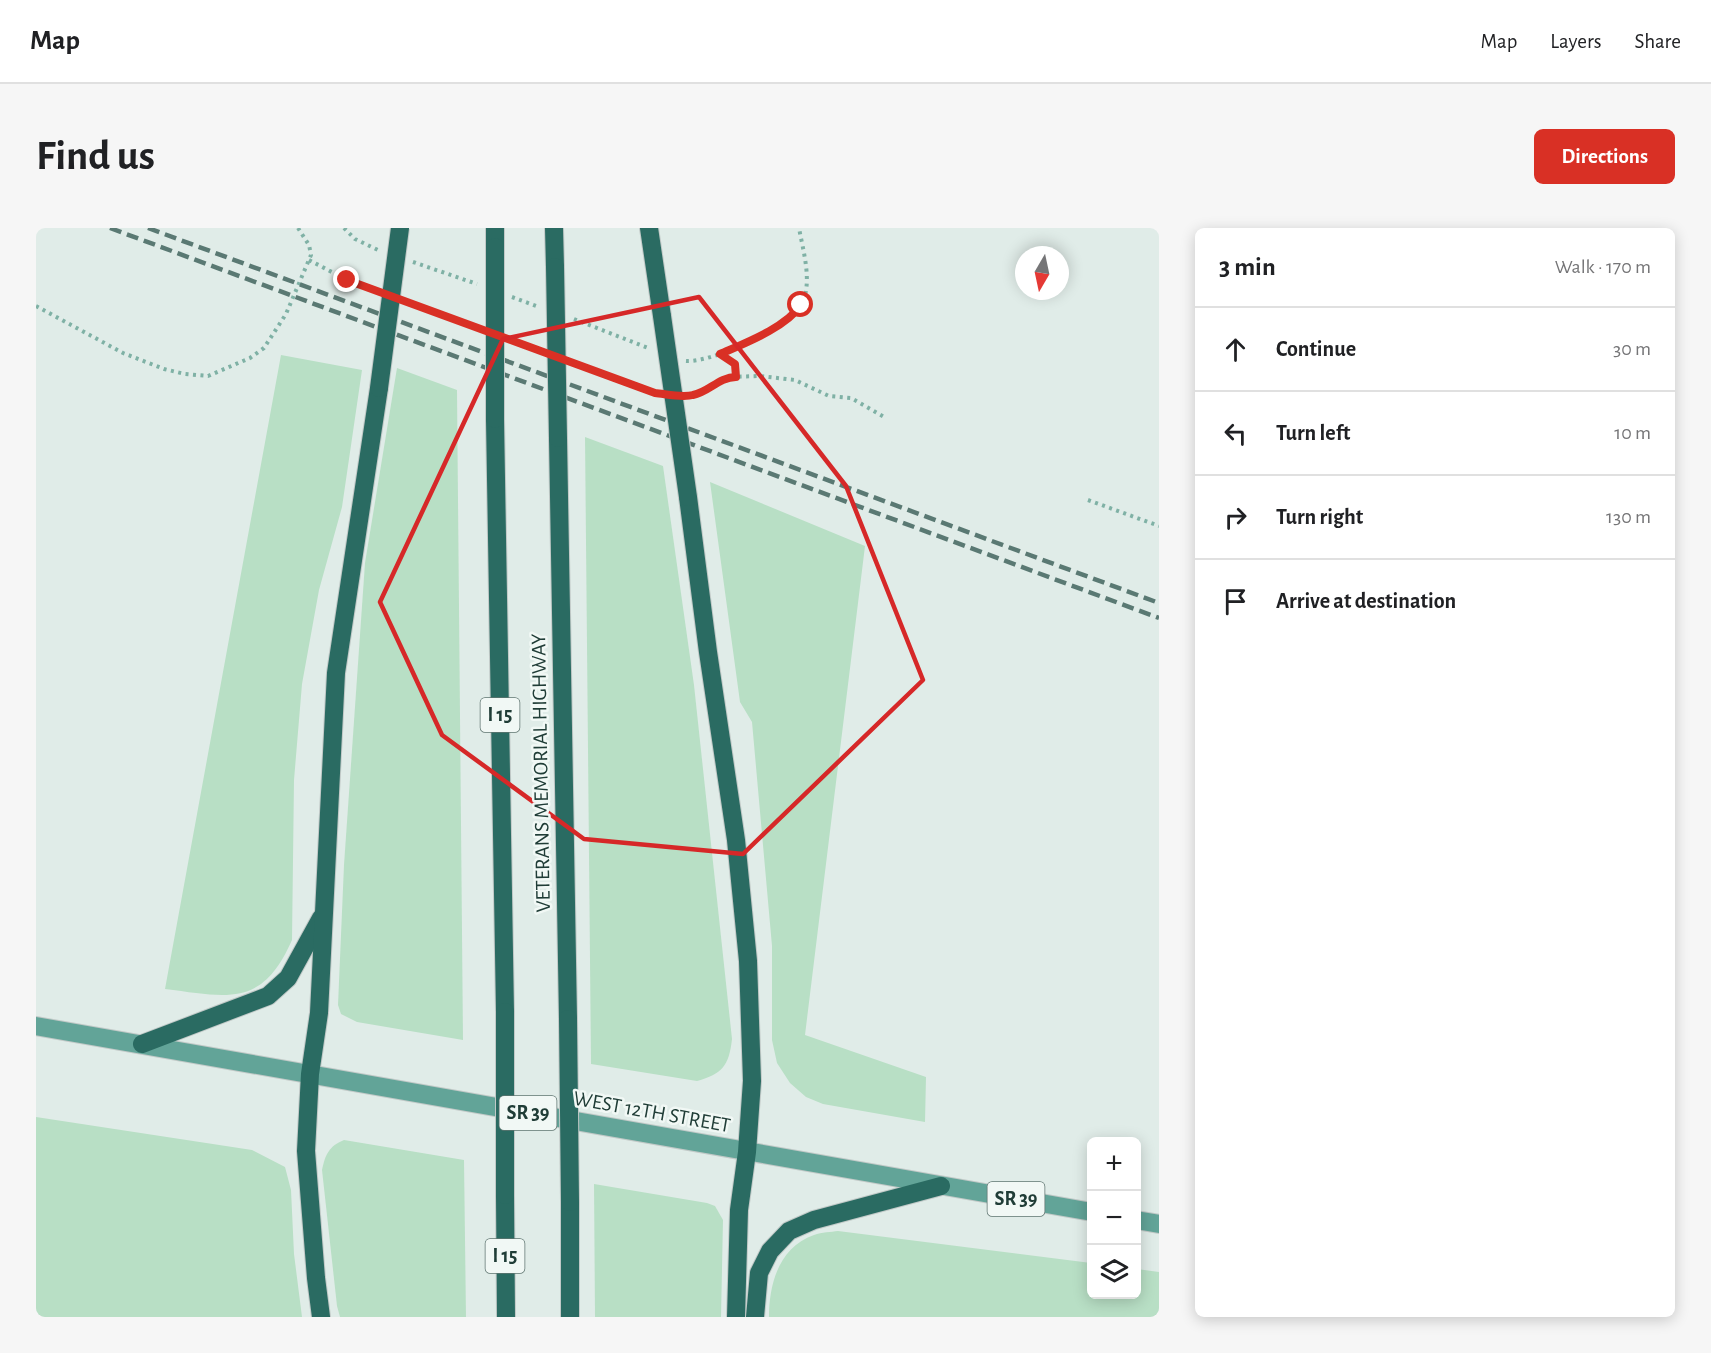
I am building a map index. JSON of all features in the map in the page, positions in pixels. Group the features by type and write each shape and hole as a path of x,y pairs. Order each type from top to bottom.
{"highway":[{"path":"321,1317 306,1151 310,1074 319,1013 336,673 379,388 400,228"},
{"name":"VETERANS MEMORIAL HIGHWAY","path":"495,228 495,419 505,1012 506,1317"},
{"name":"VETERANS MEMORIAL HIGHWAY","path":"554,228 568,1019 570,1317"},
{"path":"649,228 736,840 748,962 752,1081 747,1152 739,1210 736,1317"},
{"path":"142,1044 268,996 288,978 324,914"},
{"path":"755,1317 759,1274 770,1251 789,1232 814,1220 941,1186"}],"main road":[{"name":"SR 39","path":"36,1026 142,1044"},
{"name":"WEST 12TH STREET","path":"142,1044 941,1186"},
{"name":"SR 39","path":"941,1186 1087,1211"},
{"path":"1141,1221 1159,1224"}],"path":[{"path":"36,306 123,354 164,369 208,376 250,358 264,348 286,314 311,255 309,246 298,228"},
{"path":"344,228 355,239 386,254"},
{"path":"684,361 695,362 720,354 779,325 796,313 805,293 806,280 798,228"},
{"path":"309,260 347,280 380,293"},
{"path":"407,261 480,285"},
{"path":"502,294 547,310"},
{"path":"403,301 480,330"},
{"path":"569,318 652,349"},
{"path":"513,341 545,353"},
{"path":"720,354 735,364 736,377"},
{"path":"567,361 655,393"},
{"path":"683,395 692,396 727,377 760,376 795,380 829,396 851,398 886,418"},
{"path":"1088,500 1159,526"}],"highlighted area":[{"path":"699,297 846,486 923,680 743,854 584,839 442,735 380,602 503,339"}],"green space":[{"path":"281,355 362,370 342,507 319,590 302,684 294,780 292,940 281,962 268,977 256,987 241,993 225,995 165,989"},
{"path":"397,368 457,390 463,1040 357,1022 341,1014 338,1005 344,865 365,563"},
{"path":"585,437 663,466 694,685 732,1039 729,1056 723,1068 697,1081 591,1064"},
{"path":"710,482 865,546 805,1035 926,1077 925,1122 823,1104 806,1097 790,1083 777,1063 772,1040 772,946 752,722 740,702"},
{"path":"36,1117 252,1150 285,1167 291,1190 294,1254 302,1317 36,1317"},
{"path":"344,1140 464,1160 466,1317 340,1317 322,1170 328,1152"},
{"path":"594,1184 715,1206 723,1220 721,1317 595,1317"},
{"path":"838,1231 1087,1262 1087,1299 1141,1299 1141,1270 1159,1272 1159,1317 769,1317 771,1292 778,1268 792,1248 817,1234"}],"railway":[{"path":"110,228 1159,618"},
{"path":"148,228 1159,603"}],"route":[{"path":"347,280 655,393 692,396 727,377 736,377 735,364 720,354 779,325 796,313 801,305"}]}
